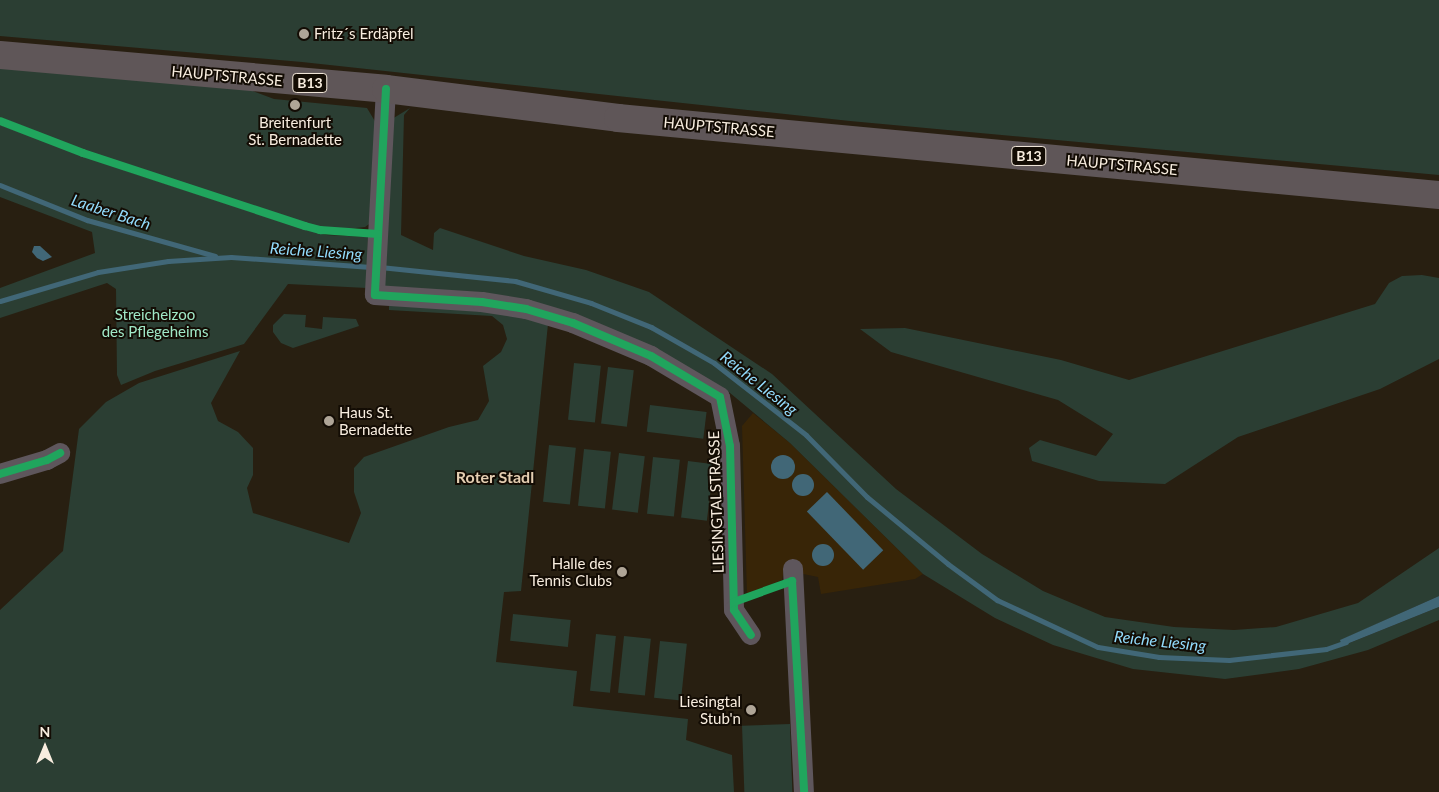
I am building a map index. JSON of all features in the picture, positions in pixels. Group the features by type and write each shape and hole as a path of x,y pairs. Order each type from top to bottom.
{"main road":[{"name":"HAUPTSTRASSE","path":"0,55 386,89 618,118 1439,195"}],"street":[{"name":"LIESINGTALSTRASSE","path":"386,89 375,295 482,302 526,309 573,323 651,356 720,397 726,412 730,446 734,610 751,635"},
{"path":"0,474 47,460 60,453"},
{"path":"793,569 804,792"}],"shaded area":[{"path":"753,413 790,443 923,574 915,579 821,594 818,577 784,570 782,580 747,594 742,426"}],"green space":[{"path":"0,0 1439,0 1439,175 850,121 302,62 0,36"},
{"path":"0,64 239,86 274,99 367,108 376,123 372,222 365,227 347,229 321,227 297,221 85,151 0,117"},
{"path":"410,108 404,115 401,235 433,250 434,233 440,228 524,256 586,270 649,292 772,374 896,489 982,554 1043,591 1105,617 1174,627 1234,630 1276,627 1358,603 1439,548 1439,596 1341,640 1342,646 1439,607 1439,620 1368,650 1299,669 1225,679 1133,669 1053,645 995,618 923,574 790,443 724,388 644,344 383,289 392,119"},
{"name":"Streichelzoo des Pflegeheims","path":"0,125 132,173 304,229 326,235 368,237 367,288 288,284 244,344 155,371 121,385 117,375 116,289 107,283 0,318 0,288 95,253 92,232 0,197"},
{"path":"1422,275 1439,278 1439,359 1380,389 1238,437 1165,484 1099,481 1032,461 1029,448 1040,440 1096,456 1113,434 1058,400 891,352 860,329 905,328 1061,360 1129,380 1375,304 1389,283 1402,276"},
{"path":"389,304 489,309 548,324 521,591 504,592 496,662 577,671 573,706 688,719 686,740 732,755 734,792 0,792 0,610 63,551 79,429 106,402 139,383 240,351 211,403 218,421 238,432 253,448 253,475 247,488 253,513 349,543 361,513 354,492 354,468 364,457 449,427 478,420 489,401 483,366 501,352 507,339 503,325 492,316 389,310"},
{"path":"284,314 306,315 305,327 322,329 323,317 356,319 359,326 293,348 281,343 273,332 273,325"},
{"path":"574,363 601,366 595,423 568,420"},
{"path":"608,367 634,370 627,427 601,424"},
{"path":"650,405 707,412 703,439 647,432"},
{"path":"549,445 576,448 570,505 543,502"},
{"path":"584,449 611,452 605,509 578,506"},
{"path":"619,453 645,456 638,513 612,510"},
{"path":"653,457 680,460 674,517 647,514"},
{"path":"688,461 714,464 707,521 681,518"},
{"path":"513,614 571,620 568,647 510,641"},
{"path":"596,634 616,636 610,693 590,691"},
{"path":"624,636 651,639 645,696 618,693"},
{"path":"660,641 687,644 681,701 654,698"},
{"path":"790,724 792,792 744,792 742,726"}],"water":[{"path":"34,246 40,246 52,257 43,261 37,258 32,252"},
{"path":"783,455 788,456 794,462 794,472 788,478 783,479 778,478 772,472 771,467 772,462 778,456"},
{"path":"803,474 811,477 814,485 811,493 803,496 795,493 792,485 795,477"},
{"path":"827,492 883,550 863,570 807,511"},
{"path":"823,544 831,547 834,555 831,563 823,566 815,563 812,555 815,547"},
{"path":"1439,596 1439,607 1342,646 1340,640"}],"waterway":[{"name":"Laaber Bach","path":"0,185 87,220 215,256"},
{"name":"Reiche Liesing","path":"0,301 98,272 168,261 231,257 371,267"},
{"name":"Reiche Liesing","path":"380,267 515,281 591,303 651,327 714,363 806,435 867,497 948,564 997,600 1098,647 1159,657 1229,660 1326,649 1346,642"}],"cycle path":[{"path":"386,89 375,295 482,302 526,309 573,323 651,356 720,397 730,446 734,610 751,635"},
{"path":"0,121 83,153 305,226 320,230 378,234"},
{"path":"0,474 47,460 60,453"},
{"path":"734,602 792,581 804,792"}],"place":[{"name":"Fritz´s Erdäpfel","path":"304,34"},
{"name":"Breitenfurt St. Bernadette","path":"295,105"},
{"name":"Haus St. Bernadette","path":"329,421"},
{"name":"Halle des Tennis Clubs","path":"622,572"},
{"name":"Liesingtal Stub'n","path":"751,710"}],"district":[{"name":"Roter Stadl","path":"495,477"}]}
